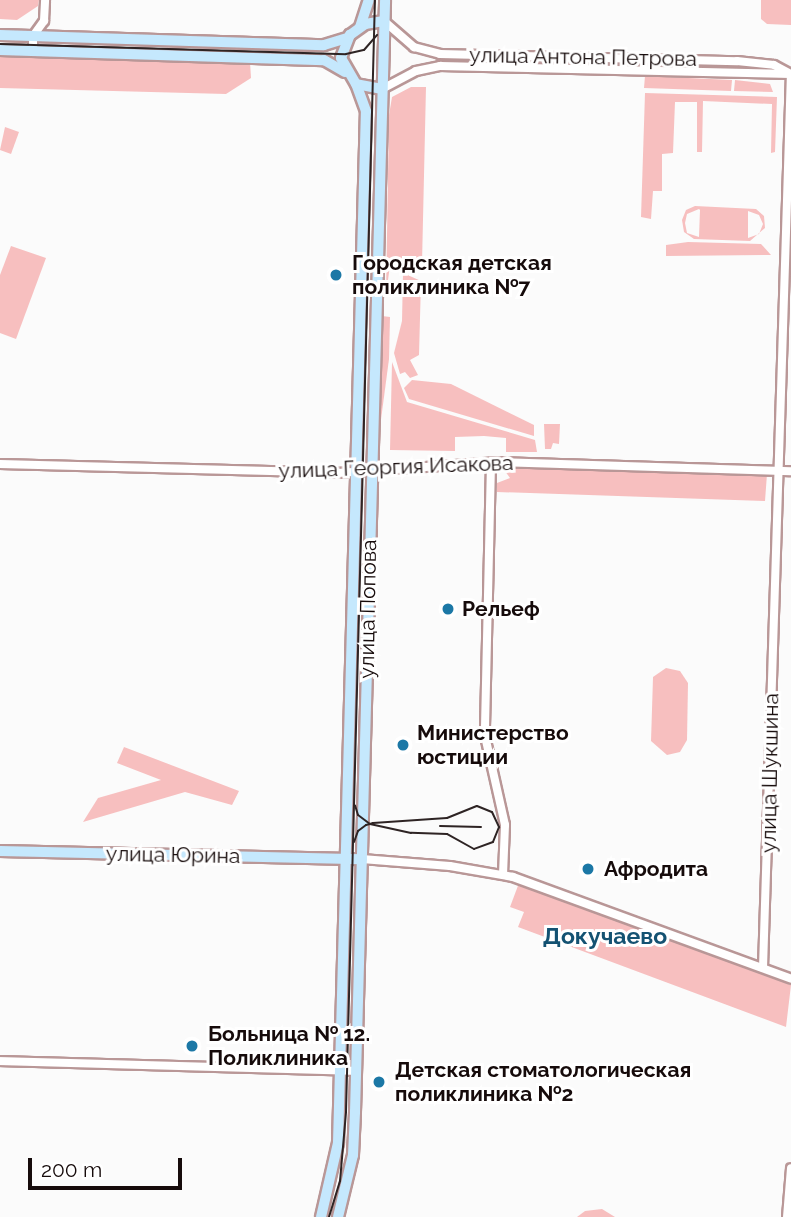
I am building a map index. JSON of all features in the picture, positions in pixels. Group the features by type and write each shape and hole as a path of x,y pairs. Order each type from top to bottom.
{"main road":[{"path":"360,28 369,0"},
{"name":"улица Попова","path":"338,1217 353,1156 385,0"},
{"path":"0,35 324,45 347,38 360,28 384,21"},
{"path":"345,72 341,54 347,38"},
{"path":"0,50 324,60 345,72 356,84 382,89"},
{"name":"улица Попова","path":"321,1217 336,1161 340,1071 366,111 356,84"},
{"path":"350,713 366,712"},
{"name":"улица Юрина","path":"0,850 362,859"}],"street":[{"path":"33,51 33,36 44,21 45,0"},
{"name":"улица Антона Петрова","path":"384,21 420,51 759,62 791,74"},
{"path":"524,56 524,68"},
{"path":"583,57 583,69"},
{"path":"667,71 668,59"},
{"name":"улица Антона Петрова","path":"382,89 425,68 791,74"},
{"name":"улица Шукшина","path":"763,968 791,74"},
{"path":"491,463 485,736 505,825 503,875"},
{"name":"улица Георгия Исакова","path":"0,464 356,472 491,463 791,471"},
{"path":"362,859 503,875 791,979"},
{"path":"0,1061 356,1071"},
{"path":"787,1217 791,1168"}],"shaded area":[{"path":"0,0 39,0 38,6 17,20 0,19"},
{"path":"761,0 791,0 791,25 767,24 761,19"},
{"path":"0,55 250,62 251,78 226,94 0,88"},
{"path":"645,76 732,80 731,91 644,88"},
{"path":"735,80 770,84 773,92 734,91"},
{"path":"411,87 426,87 422,264 409,270 390,265 386,295 389,115 392,97"},
{"path":"645,93 777,97 775,152 771,153 772,104 703,101 702,152 697,152 697,102 675,102 673,153 662,154 662,191 653,191 651,219 641,217"},
{"path":"5,127 19,132 11,154 0,150"},
{"path":"695,206 756,209 764,216 765,228 759,233 763,224 759,215 748,211 748,238 757,235 750,241 694,239 684,232 682,220 686,210","holes":["700,210 699,237 687,233 685,223 687,214"]},
{"path":"688,242 761,244 771,255 666,256 666,245"},
{"path":"11,246 46,258 16,339 0,333 0,275"},
{"path":"403,273 421,281 419,355 410,360 418,375 410,378 405,372 400,374 394,353 402,321"},
{"path":"382,316 390,317 389,359 380,427"},
{"path":"392,362 407,402 535,440 537,452 506,452 506,438 484,436 455,437 455,451 390,450"},
{"path":"412,380 451,384 534,425 534,436 409,399 404,388"},
{"path":"544,424 560,424 559,444 553,443 551,449 545,449"},
{"path":"502,467 767,474 765,501 497,492 497,483 510,478"},
{"path":"666,668 680,671 688,683 687,740 680,752 667,755 651,741 653,677"},
{"path":"124,747 239,791 232,805 185,792 83,822 98,798 161,780 117,763"},
{"path":"519,883 791,985 786,1027 518,927 524,912 510,907"},
{"path":"602,1209 615,1217 577,1217 585,1211"}],"tram line":[{"path":"329,1217 340,1181 346,1112 375,0"},
{"path":"0,44 346,54 364,50 377,35"},
{"path":"354,842 358,831 366,825 370,824 373,823 447,818 477,806 492,812 499,827 493,842 474,849 447,834 411,833 370,824 358,815 355,805"},
{"path":"440,826 481,827"}],"place":[{"name":"Городская детская поликлиника №7","path":"336,275"},
{"name":"Рельеф","path":"448,609"},
{"name":"Министерство юстиции","path":"403,745"},
{"name":"Афродита","path":"588,869"},
{"name":"Больница № 12. Поликлиника","path":"192,1046"},
{"name":"Детская стоматологическая поликлиника №2","path":"379,1082"}],"district":[{"name":"Докучаево","path":"605,936"}]}
